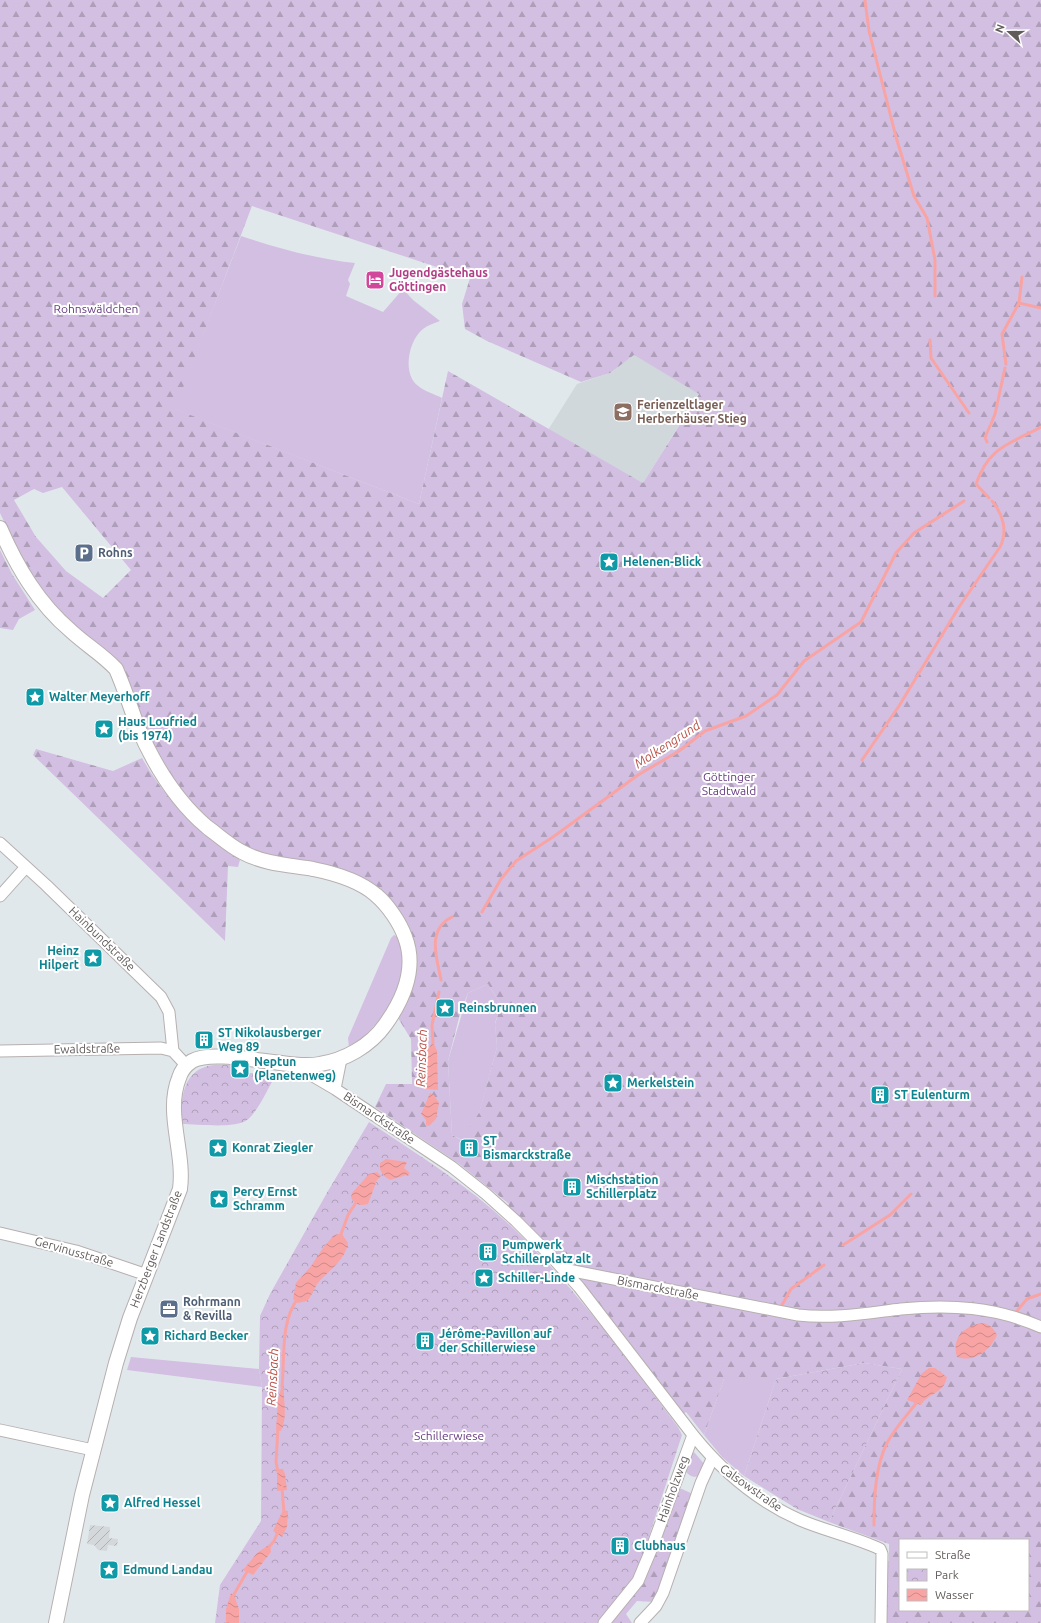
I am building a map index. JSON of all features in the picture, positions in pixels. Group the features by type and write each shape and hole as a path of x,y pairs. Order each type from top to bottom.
{"street":[{"path":"0,528 13,558 46,608 72,632 106,658 116,669 150,756 162,776 182,801 205,825 241,852 269,863 315,870 353,881 376,894 396,919 409,947 410,960 406,984 402,996 385,1025 372,1039 341,1059 319,1065 294,1065 250,1059 210,1058 193,1060 186,1066 173,1051"},
{"name":"Hainbundstraße","path":"0,843 161,997 169,1012 173,1051"},
{"path":"0,896 26,867"},
{"name":"Ewaldstraße","path":"0,1051 161,1048 173,1051"},
{"name":"Bismarckstraße","path":"335,1089 341,1059"},
{"name":"Bismarckstraße","path":"294,1065 335,1089 426,1150 481,1190 526,1230 563,1270 798,1315 839,1315 902,1309 973,1307 1013,1316 1041,1327"},
{"name":"Herzberger Landstraße","path":"56,1623 82,1495 116,1363 147,1275 180,1189 182,1167 175,1121 176,1089 180,1076 186,1066"},
{"name":"Gervinusstraße","path":"0,1233 76,1251 147,1275"},
{"name":"Calsowstraße","path":"563,1270 608,1324 693,1436 712,1459 738,1482 786,1513 806,1522 880,1549 882,1554 881,1623"},
{"path":"0,1430 93,1450"},
{"name":"Hainholzweg","path":"604,1623 638,1581 693,1436"},
{"name":"Hainholzweg","path":"640,1623 656,1606 663,1593 712,1459"}],"shaded area":[{"name":"Ferienzeltlager Herberhäuser Stieg","path":"634,355 699,393 643,483 548,430 577,384 610,373"},
{"path":"90,1525 110,1527 109,1538 118,1539 117,1546 108,1545 107,1551 98,1550 94,1545 87,1544"}],"green space":[{"name":"Göttinger Stadtwald","path":"0,0 1041,0 1041,1623 886,1623 886,1560 889,1561 889,1544 829,1522 902,1369 864,1363 776,1379 724,1379 704,1435 686,1412 683,1414 567,1266 539,1236 507,1207 509,1204 458,1163 375,1107 386,1084 412,1084 411,1039 398,1018 413,973 380,892 271,859 242,847 210,822 186,799 153,750 125,672 51,607 20,555 0,513","holes":["252,206 470,278 462,304 465,329 487,341 581,382 610,373 634,355 699,394 643,483 448,371 419,504 175,409","62,487 131,570 103,598 66,571 36,537 14,500 34,489 43,493","488,984 501,1005 495,1024 497,1047 479,1113 461,1140 452,1135 448,1061 460,1014 468,993"]},
{"path":"241,236 269,245 326,259 355,263 348,280 350,284 346,296 383,312 403,289 413,300 440,321 423,329 418,334 409,356 412,379 422,389 442,398 419,504 174,409"},
{"path":"0,550 12,574 35,610 19,619 13,630 0,628"},
{"path":"36,749 113,771 142,758 162,789 185,815 210,838 240,860 238,867 228,866 225,941 33,755"},
{"path":"394,935 398,937 403,957 401,977 397,989 392,1001 377,1022 368,1032 349,1048 348,1038 391,938"},
{"path":"488,984 501,1005 495,1023 497,1047 479,1114 462,1140 452,1135 448,1061 468,993"},
{"path":"208,1066 245,1066 249,1073 277,1073 251,1116 241,1123 234,1124 182,1124 182,1099 191,1076 197,1071"},
{"name":"Schillerwiese","path":"369,1122 444,1172 479,1198 536,1251 600,1324 678,1427 682,1435 637,1573 626,1593 598,1623 215,1623 220,1585 261,1521 262,1387 259,1369 260,1316 270,1294"},
{"path":"131,1357 259,1369 262,1387 127,1370"},
{"path":"864,1363 902,1369 829,1522 797,1509 744,1476 776,1379"},
{"path":"724,1379 776,1379 744,1476 722,1457 704,1435"},
{"path":"694,1452 705,1465 701,1475 696,1477 690,1475 684,1470 690,1455"},
{"path":"677,1489 682,1489 695,1495 655,1602 637,1601 626,1614 632,1623 609,1623 623,1609 641,1585"}],"water":[{"path":"433,1041 437,1051 438,1090 425,1089 423,1081 424,1050 429,1048"},
{"path":"430,1093 434,1095 439,1103 436,1119 429,1126 426,1125 426,1120 421,1114"},
{"path":"386,1159 407,1162 404,1168 410,1174 390,1180 383,1175 380,1169 380,1163"},
{"path":"377,1172 381,1176 377,1180 368,1204 360,1205 352,1200 352,1193 369,1174"},
{"path":"342,1234 348,1243 344,1255 318,1283 307,1301 298,1303 293,1299 296,1283 311,1266 334,1235"},
{"path":"983,1323 992,1327 994,1330 997,1335 994,1341 986,1351 975,1357 957,1357 956,1344 961,1334 970,1326"},
{"path":"929,1368 935,1368 947,1377 945,1383 921,1405 907,1400 922,1373"},
{"path":"282,1384 284,1385 285,1414 281,1431 276,1430 278,1400"},
{"path":"277,1469 283,1469 287,1490 277,1491"},
{"path":"283,1510 288,1511 287,1527 282,1537 273,1531"},
{"path":"270,1544 271,1552 253,1575 243,1570 257,1553"},
{"path":"231,1593 234,1595 239,1609 239,1623 226,1623 226,1609"}],"waterway":[{"path":"865,0 869,31 896,137 914,196 927,218 935,260 935,296"},
{"name":"Molkengrund","path":"1006,364 1002,334 1019,303 1022,277"},
{"name":"Molkengrund","path":"1019,303 1041,308"},
{"path":"930,340 931,358 969,413"},
{"name":"Molkengrund","path":"991,424 995,414 1005,368"},
{"name":"Molkengrund","path":"987,442 985,437 990,426"},
{"name":"Molkengrund","path":"989,498 976,484 987,461 1010,442 1041,427"},
{"name":"Molkengrund","path":"482,912 501,879 516,861 553,837 638,775 679,751 705,731 746,716 777,695 804,661 861,622 896,553 914,533 964,501"},
{"path":"862,760 899,706 959,607 1000,547 1004,535 1003,523 999,511 992,501"},
{"name":"Reinsbach","path":"441,980 436,954 436,937 439,929 452,917"},
{"name":"Reinsbach","path":"433,1043 432,1025 439,992"},
{"path":"843,1245 890,1215 911,1194"},
{"name":"Reinsbach","path":"340,1237 348,1215 357,1201"},
{"path":"782,1305 791,1289 824,1265"},
{"path":"1016,1312 1027,1299 1041,1294"},
{"name":"Reinsbach","path":"282,1387 284,1340 288,1318 292,1307 298,1298"},
{"path":"874,1525 876,1483 883,1452 894,1432 918,1401"},
{"name":"Reinsbach","path":"278,1428 276,1462 278,1472"},
{"name":"Reinsbach","path":"282,1487 284,1513"},
{"name":"Reinsbach","path":"269,1547 274,1541 278,1532"},
{"name":"Reinsbach","path":"233,1596 248,1570"}],"place":[{"name":"Jugendgästehaus Göttingen","path":"375,280"},
{"name":"Ferienzeltlager Herberhäuser Stieg","path":"623,412"},
{"name":"Rohns","path":"84,553"},
{"name":"Helenen-Blick","path":"609,562"},
{"name":"Walter Meyerhoff","path":"35,697"},
{"name":"Haus Loufried (bis 1974)","path":"104,729"},
{"name":"Heinz Hilpert","path":"93,958"},
{"name":"Reinsbrunnen","path":"445,1008"},
{"name":"ST Nikolausberger Weg 89","path":"204,1040"},
{"name":"Neptun (Planetenweg)","path":"240,1069"},
{"name":"Merkelstein","path":"613,1083"},
{"name":"ST Eulenturm","path":"880,1095"},
{"name":"Konrat Ziegler","path":"218,1148"},
{"name":"ST Bismarckstraße","path":"469,1148"},
{"name":"Mischstation Schillerplatz","path":"572,1187"},
{"name":"Percy Ernst Schramm","path":"219,1199"},
{"name":"Pumpwerk Schillerplatz alt","path":"488,1252"},
{"name":"Schiller-Linde","path":"484,1278"},
{"name":"Rohrmann & Revilla","path":"169,1309"},
{"name":"Richard Becker","path":"150,1336"},
{"name":"Jérôme-Pavillon auf der Schillerwiese","path":"425,1341"},
{"name":"Alfred Hessel","path":"110,1503"},
{"name":"Clubhaus","path":"620,1546"},
{"name":"Edmund Landau","path":"109,1570"}],"park label":[{"name":"Rohnswäldchen","path":"96,309"}]}
